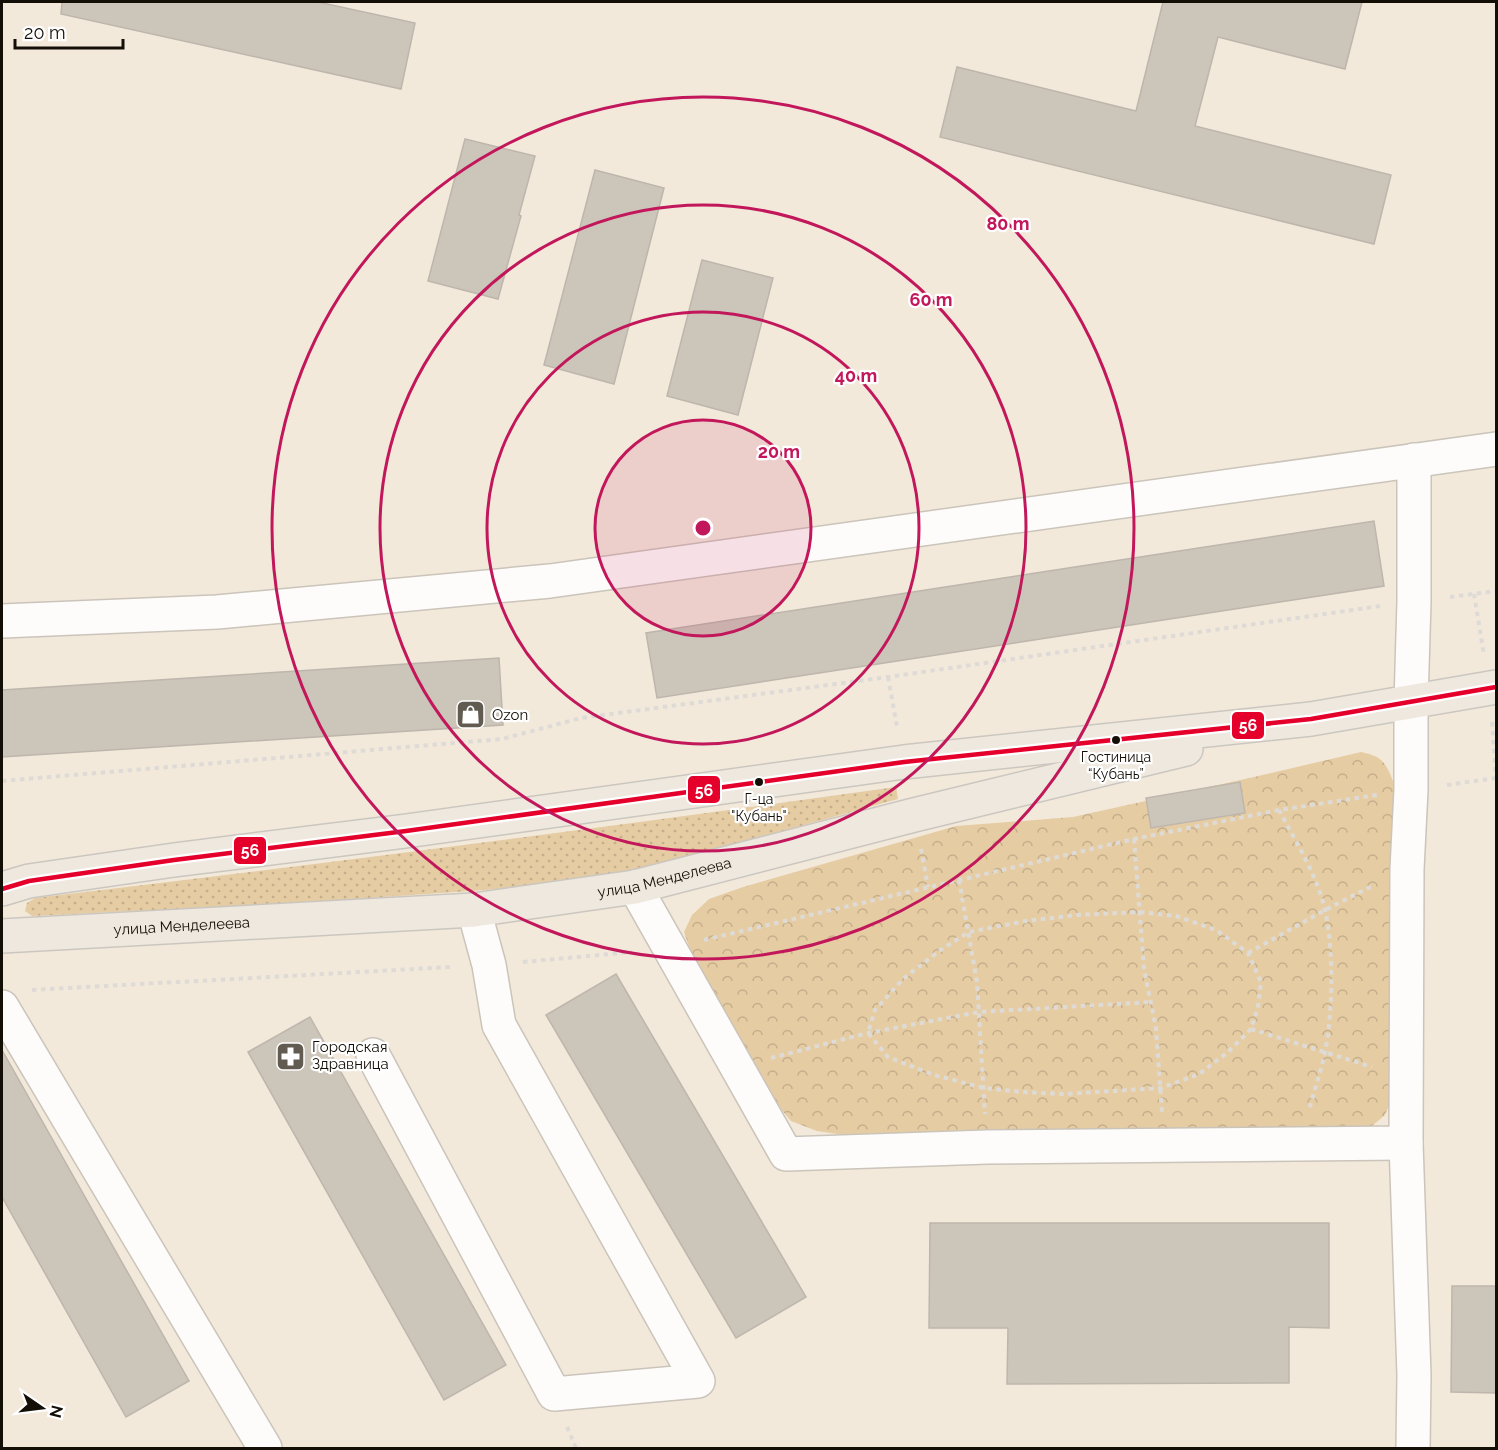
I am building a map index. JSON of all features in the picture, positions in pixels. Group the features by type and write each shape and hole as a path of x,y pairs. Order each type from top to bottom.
{"main road":[{"name":"улица Менделеева","path":"2,889 29,881 163,862 429,828 904,762 1311,719 1497,687"},
{"name":"улица Менделеева","path":"2,936 474,910 635,887 914,815 1311,719"}],"lane":[{"path":"2,621 218,612 550,581 1497,449"},
{"path":"1413,1449 1414,1375 1406,1143 1407,869 1411,790 1414,460"},
{"path":"635,887 786,1154 987,1147 1406,1143"},
{"path":"374,1055 554,1394 698,1381 499,1025 489,965 474,910"},
{"path":"13,999 265,1449"}],"path":[{"path":"2,781 502,738 581,718 1497,591"},
{"path":"13,999 489,965 669,948 1134,839 1279,810 1497,778"},
{"path":"1279,810 1313,875 1325,910 1329,943 1330,1018 1325,1053 1296,1144"},
{"path":"1134,839 1144,969 1156,1028 1165,1145"},
{"path":"1248,953 1325,910 1407,869"},
{"path":"959,880 977,982 987,1147"},
{"path":"1140,912 1176,916 1216,930 1248,953 1261,982 1258,1007 1251,1029 1228,1052 1199,1074 1161,1088 1063,1094 984,1088 934,1076 888,1056 868,1033 875,1010 903,979 939,951 969,932 1026,921 1077,915 1140,912"},
{"path":"736,1067 868,1033 979,1012 1150,1002"},
{"path":"1251,1029 1407,1078"}],"green space":[{"path":"1361,752 1379,758 1388,769 1393,781 1395,963 1393,1096 1385,1115 1372,1126 1348,1131 844,1135 817,1131 791,1121 774,1101 692,955 684,932 692,915 709,899 743,887 956,826 1073,817"},
{"path":"896,787 898,799 653,867 543,886 282,904 32,916 25,911 27,903 35,898 466,845"}],"building":[{"path":"62,2 318,2 415,23 401,89 61,14"},
{"path":"1163,2 1362,2 1345,69 1218,37 1195,126 1391,175 1374,244 940,137 957,67 1136,111"},
{"path":"465,139 535,156 498,299 428,281"},
{"path":"595,170 664,188 614,384 544,365"},
{"path":"702,260 773,278 738,415 667,396"},
{"path":"1374,521 1384,586 657,698 646,633"},
{"path":"499,658 503,725 2,757 2,690"},
{"path":"1240,782 1245,813 1151,828 1146,798"},
{"path":"616,974 806,1297 736,1338 546,1015"},
{"path":"310,1017 506,1365 444,1400 248,1052"},
{"path":"2,1050 189,1381 126,1417 2,1197"},
{"path":"930,1223 1329,1223 1329,1328 1289,1327 1289,1383 1007,1384 1008,1328 929,1328"},
{"path":"1452,1286 1497,1286 1497,1393 1451,1392"}],"transit line":[{"name":"56","path":"2,889 29,881 174,860 406,831 904,762 1311,719 1496,687"}],"place":[{"name":"Ozon","path":"471,715"},
{"name":"Гостиница “Кубань”","path":"1116,740"},
{"name":"Г-ца \"Кубань\"","path":"759,782"},
{"name":"Городская Здравница","path":"291,1056"}]}
